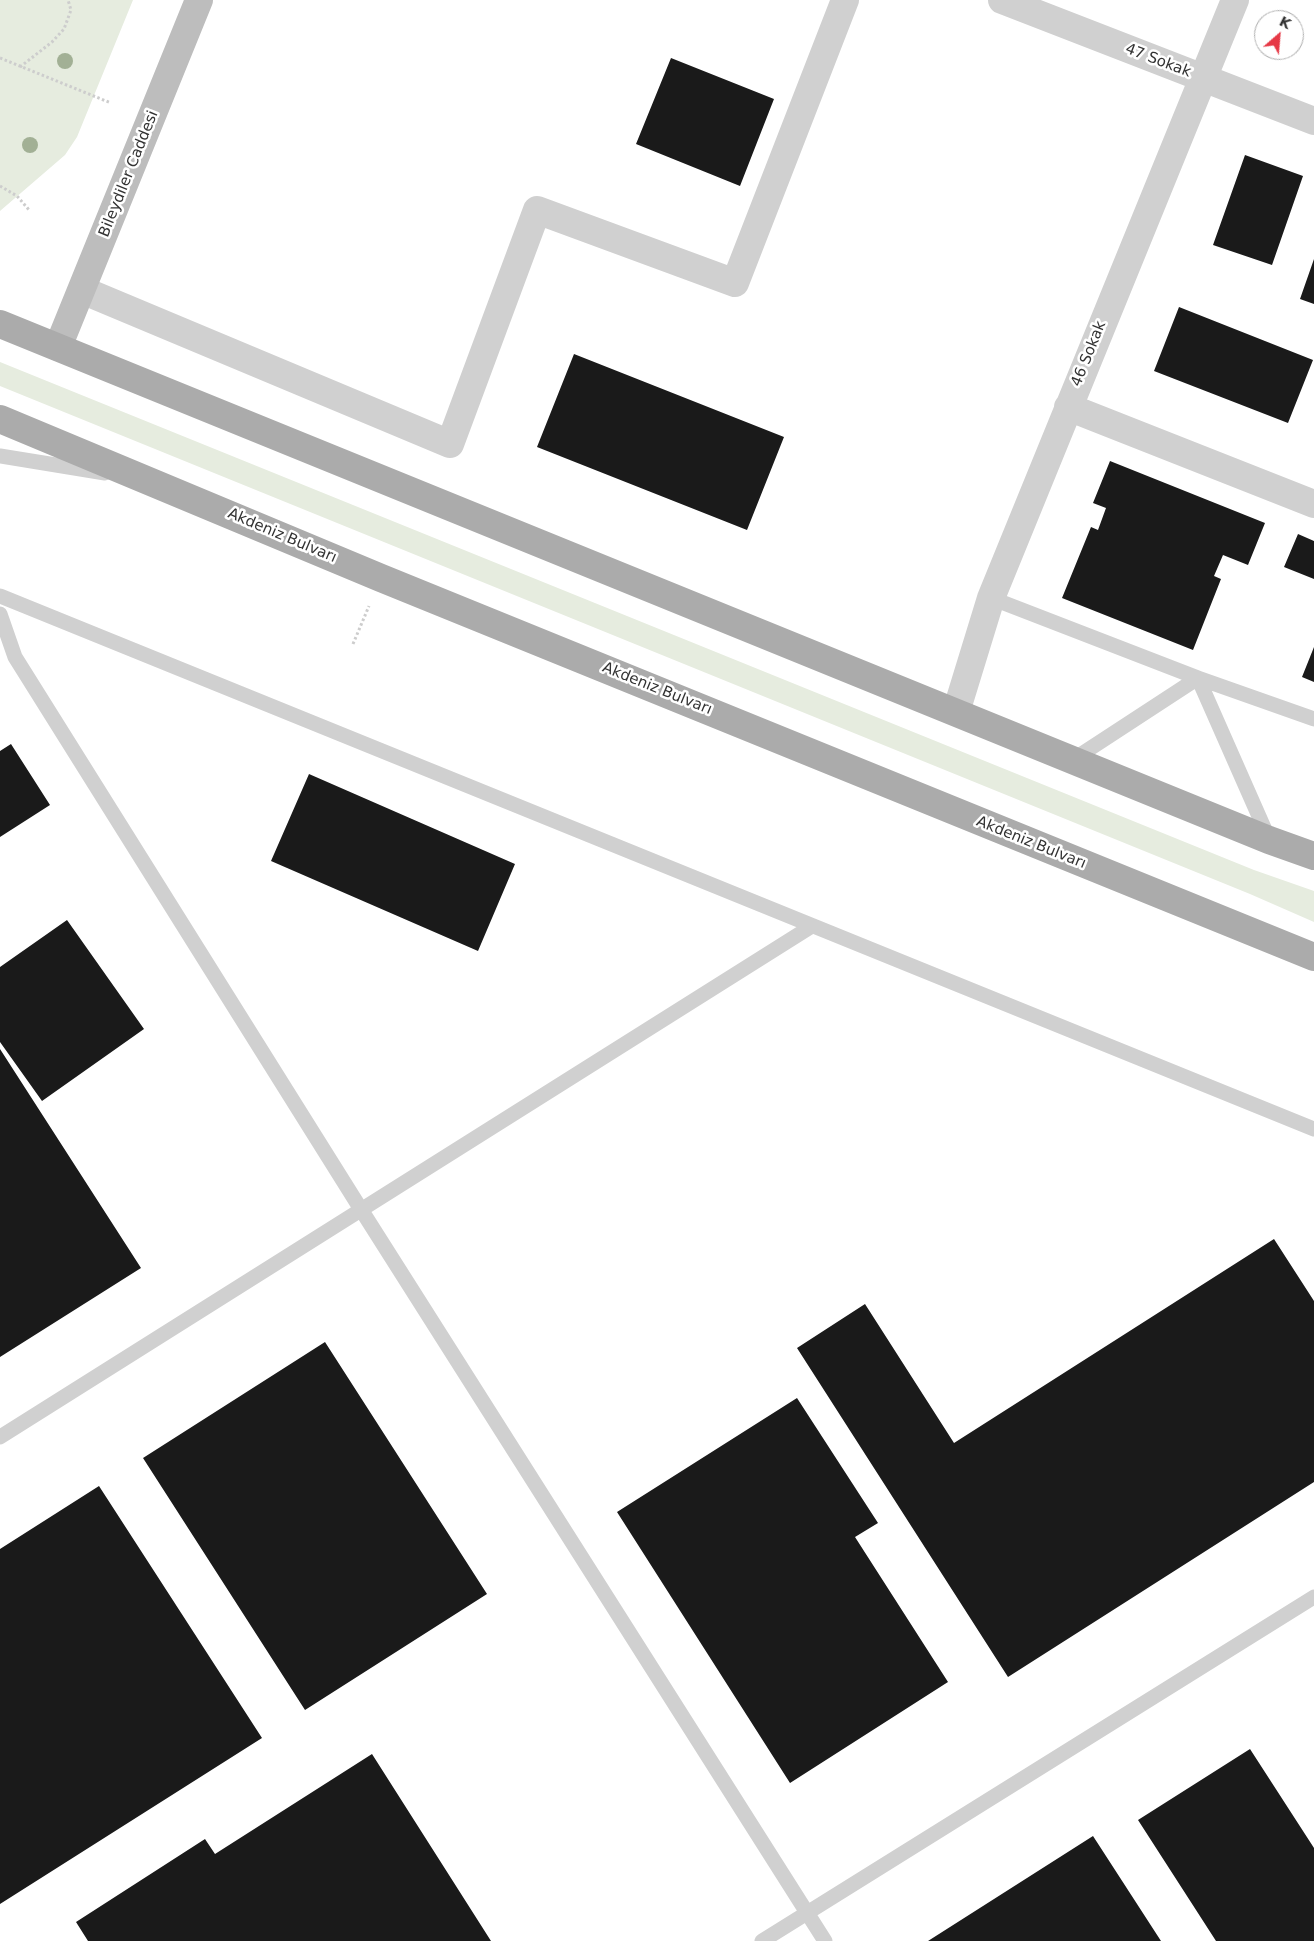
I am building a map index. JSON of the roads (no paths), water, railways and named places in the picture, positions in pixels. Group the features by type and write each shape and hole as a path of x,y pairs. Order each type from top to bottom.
{"main road":[{"path":"0,324 1074,759 1269,840 1314,856"},
{"name":"Akdeniz Bulvarı","path":"0,419 381,578 1314,957"}],"street":[{"name":"Bileydiler Caddesi","path":"58,347 199,0"},
{"path":"82,290 450,444 537,210 735,283 845,0"},
{"name":"47 Sokak","path":"1002,0 1314,121"},
{"name":"46 Sokak","path":"956,712 991,598 1235,0"},
{"path":"1068,407 1314,504"}],"lane":[{"path":"0,456 152,482"},
{"path":"0,596 1314,1130"},
{"path":"991,598 1198,678 1314,719"},
{"path":"0,614 15,657 362,1211 825,1941"},
{"path":"1074,759 1198,678"},
{"path":"1198,678 1269,840"},
{"path":"0,1437 362,1211 812,926"},
{"path":"762,1941 1314,1597"}]}
